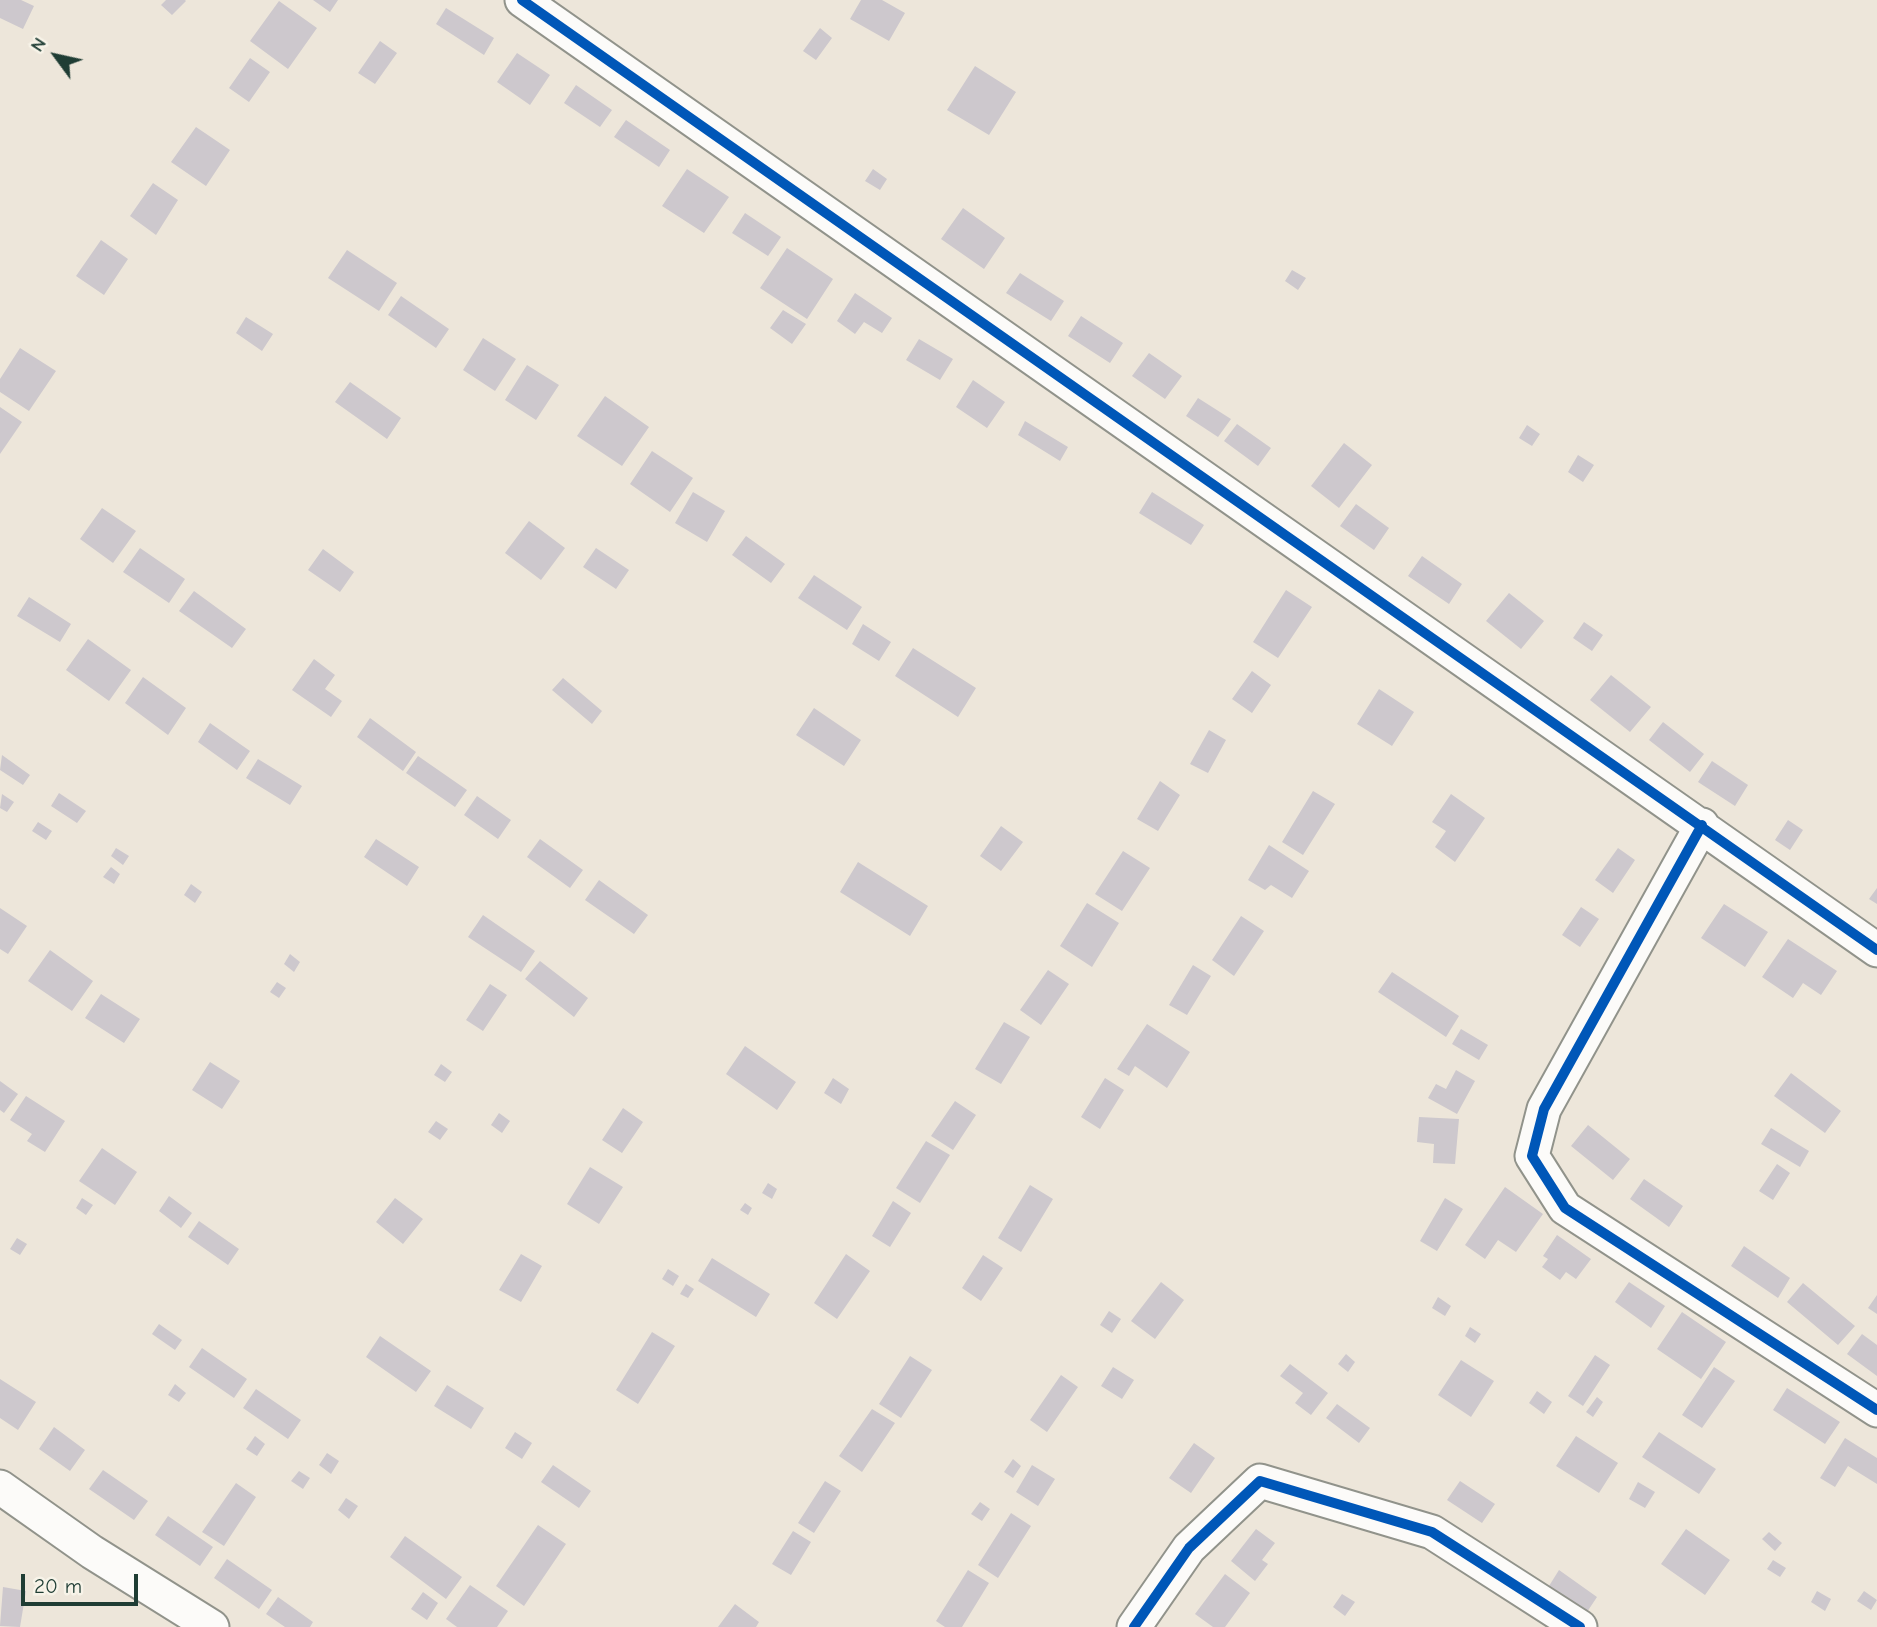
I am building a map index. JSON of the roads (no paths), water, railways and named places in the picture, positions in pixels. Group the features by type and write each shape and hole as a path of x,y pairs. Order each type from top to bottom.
{"street":[{"path":"522,0 1877,950"},
{"path":"1702,825 1544,1109 1532,1156 1565,1208 1877,1410"},
{"path":"1134,1627 1189,1548 1260,1481 1432,1532 1580,1627"},
{"path":"0,1486 92,1552 212,1627"}]}
